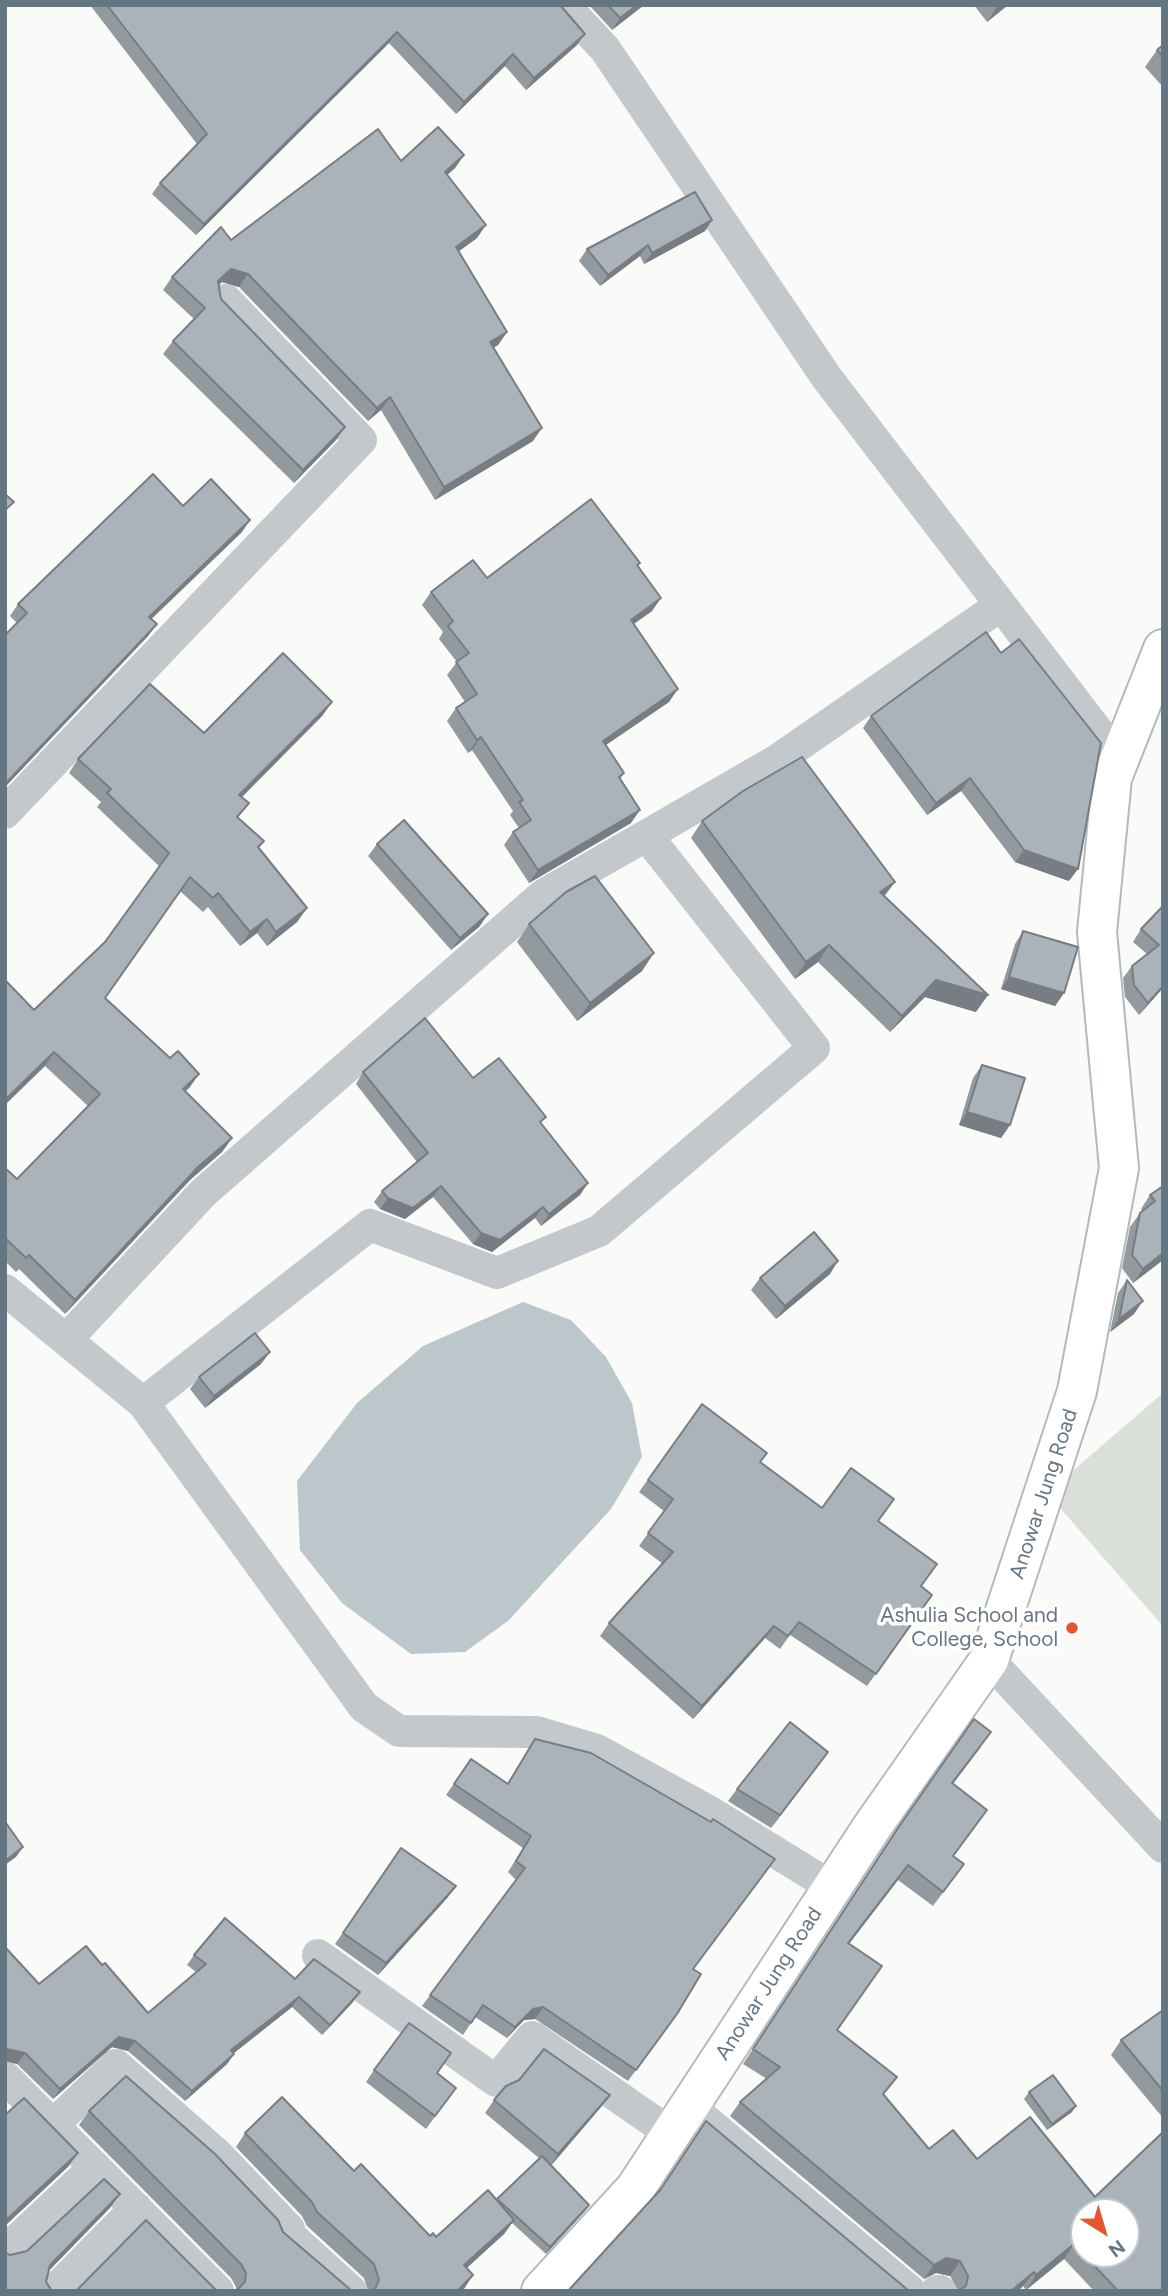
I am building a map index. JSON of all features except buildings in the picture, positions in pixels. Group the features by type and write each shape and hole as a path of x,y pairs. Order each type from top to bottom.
{"highway":[{"name":"Anowar Jung Road","path":"541,2291 635,2189 832,1887 989,1660 1077,1391 1119,1168 1097,932 1112,778 1163,649"}],"street":[{"path":"564,5 605,49 827,378 1119,760"},
{"path":"5,813 361,440 226,300"},
{"path":"66,1340 203,1194 544,895 779,759 1001,605"},
{"path":"143,1403 370,1225 497,1273 599,1231 814,1048 647,836"},
{"path":"5,1290 143,1403 364,1707 399,1731 537,1731 597,1750 712,1813 832,1887"},
{"path":"989,1660 1163,1847"},
{"path":"318,1955 496,2081 532,2037 681,2121 910,2291"},
{"path":"53,2125 116,2065 218,2155 289,2228 286,2232 351,2291"},
{"path":"11,2093 53,2125 218,2291"},
{"path":"5,2251 95,2167"},
{"path":"54,2291 136,2208"}],"shaded area":[{"path":"523,1302 571,1320 606,1357 632,1403 642,1457 611,1509 508,1621 465,1652 411,1654 342,1603 300,1550 297,1481 357,1403 423,1346"},
{"path":"1163,1393 1163,1626 1047,1493"}],"place":[{"name":"Ashulia School and College, School","path":"1072,1628"}]}
